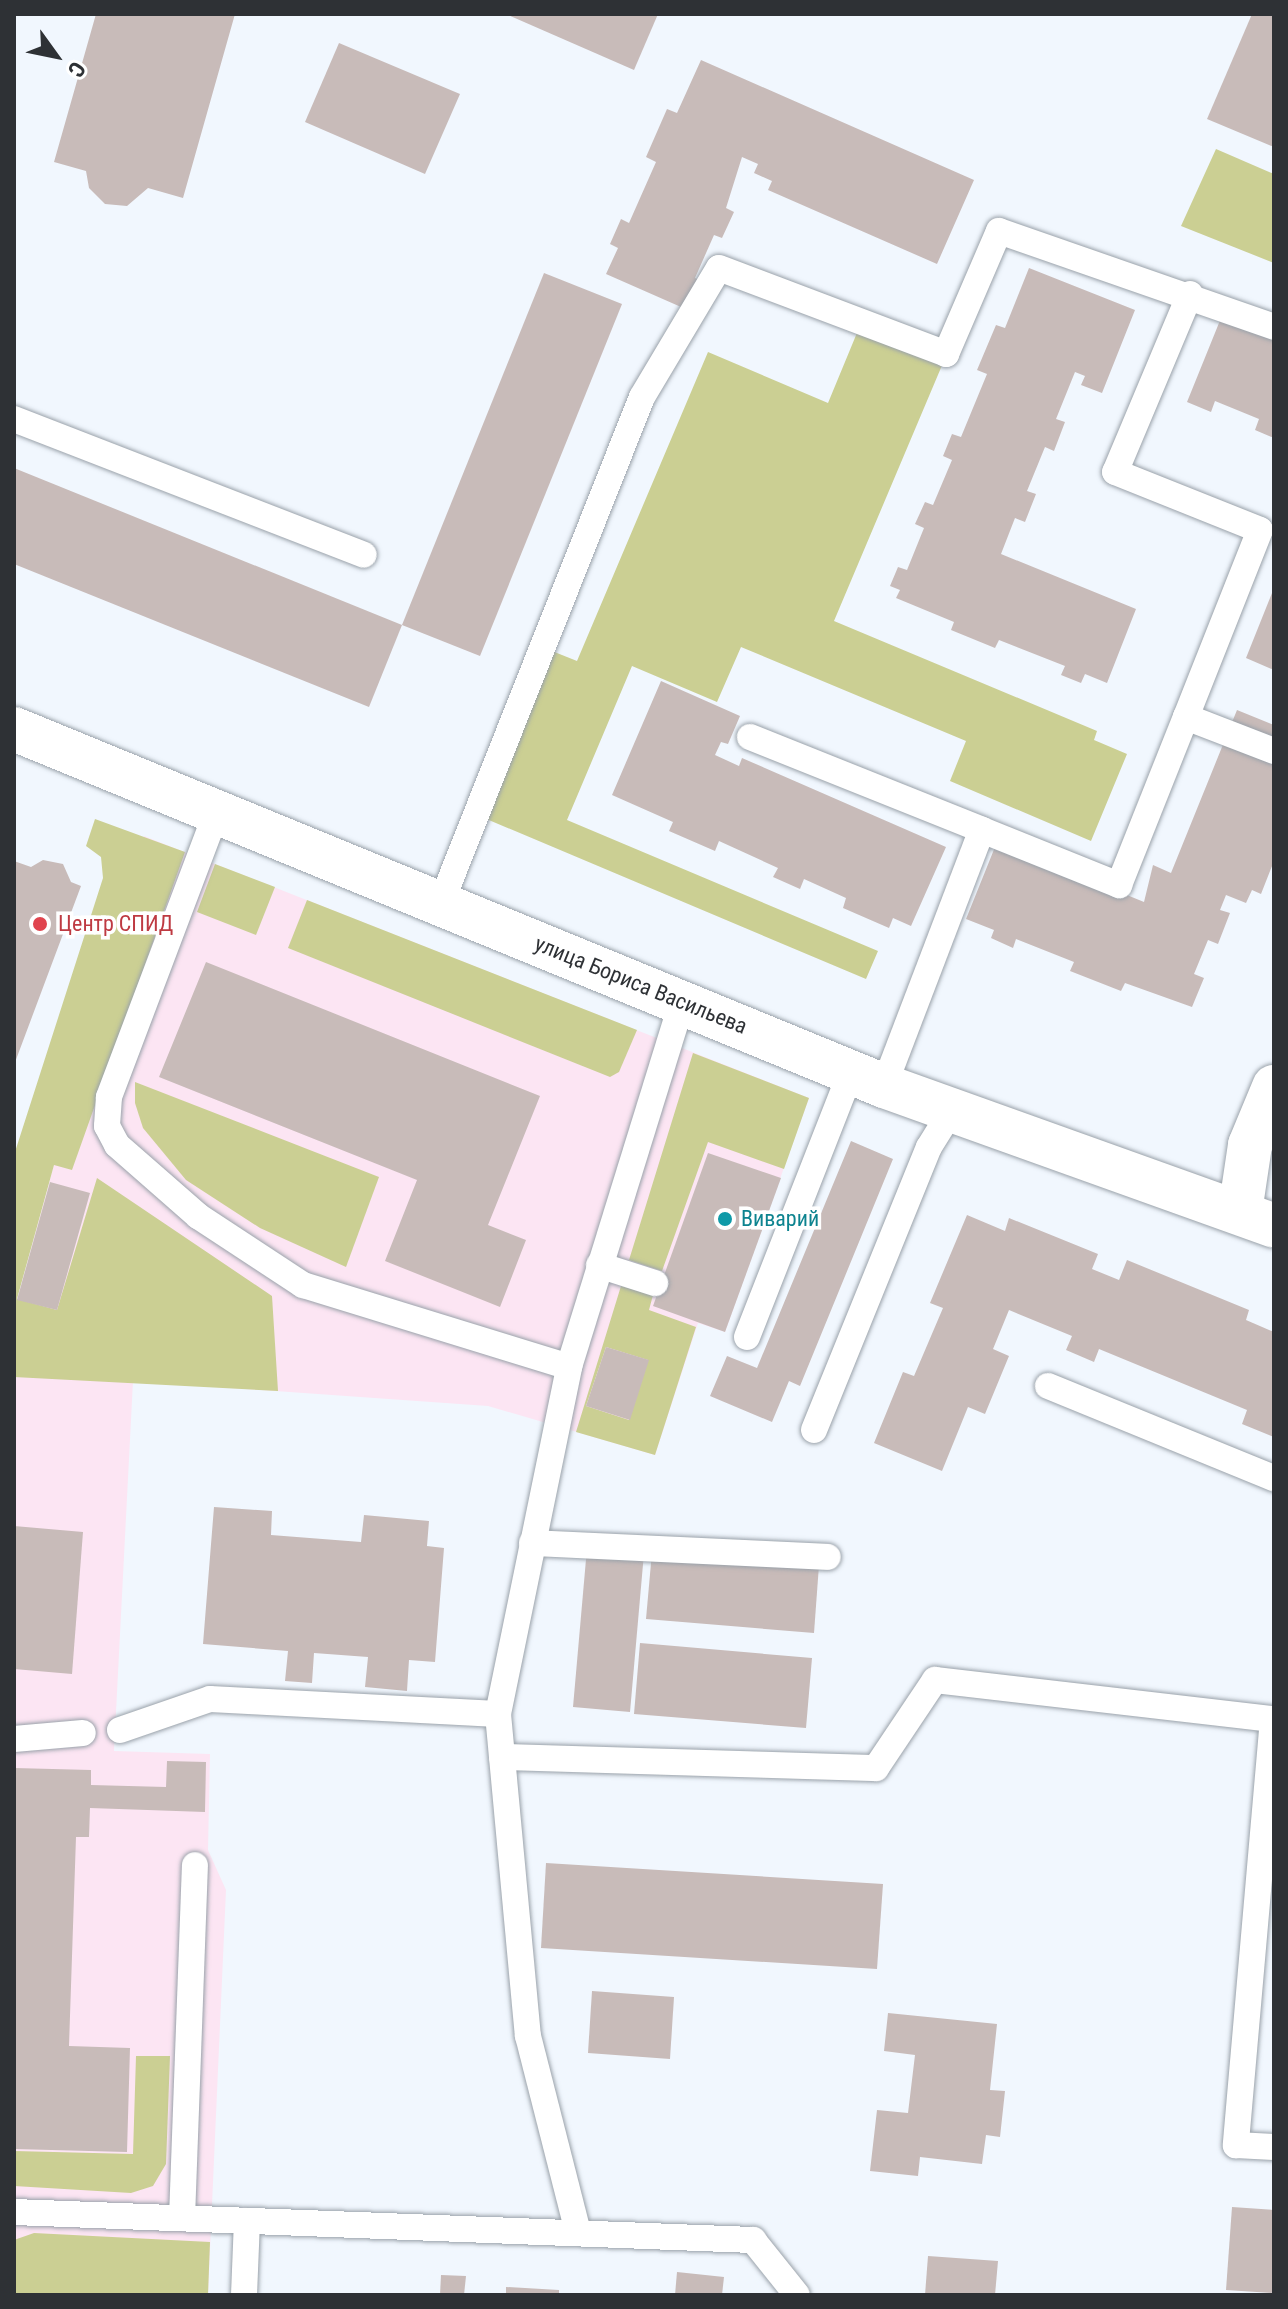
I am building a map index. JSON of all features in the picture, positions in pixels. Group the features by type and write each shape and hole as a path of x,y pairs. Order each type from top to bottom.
{"street":[{"name":"улица Бориса Васильева","path":"14,729 868,1079 1257,1219"},
{"path":"1257,1219 1250,1145 1274,1087"}],"lane":[{"path":"441,903 642,397 719,268 946,354 999,231 1190,294 1274,327"},
{"path":"750,737 1119,885 1260,530 1115,472 1190,294"},
{"path":"14,419 364,555"},
{"path":"1186,717 1274,751"},
{"path":"217,811 109,1097 107,1126 117,1145 198,1216 303,1285 569,1367"},
{"path":"747,1337 982,830"},
{"path":"578,2232 528,2036 498,1714 569,1367 682,1002"},
{"path":"814,1430 929,1147 952,1110"},
{"path":"599,1265 655,1283"},
{"path":"1048,1386 1274,1478"},
{"path":"532,1543 828,1557"},
{"path":"502,1757 876,1768 935,1680 1273,1719 1236,2145 1274,2147"},
{"path":"120,1730 210,1699 498,1714"},
{"path":"14,1739 83,1733"},
{"path":"182,2218 195,1865"},
{"path":"14,2212 753,2240 797,2295"},
{"path":"244,2295 247,2221"}],"shaded area":[{"path":"144,836 809,1098 725,1332 698,1323 655,1455 488,1406 133,1381 114,1751 210,1754 208,1850 226,1890 208,2295 14,2295 14,1377 55,1377 56,1310 17,1300"}],"green space":[{"path":"1216,149 1274,174 1274,263 1181,226"},
{"path":"859,328 943,363 834,621 1097,731 1094,740 1127,754 1091,841 950,781 966,741 741,647 717,702 632,666 567,820 878,951 866,979 477,815 547,649 577,661 708,352 828,403"},
{"path":"95,819 185,852 72,1170 54,1165 17,1299 57,1310 97,1178 272,1296 278,1391 14,1377 14,1155 103,878 101,857 86,846"},
{"path":"215,864 275,887 256,935 197,912"},
{"path":"307,900 637,1030 619,1072 610,1077 288,948"},
{"path":"693,1053 809,1098 784,1169 708,1142 662,1271 629,1260"},
{"path":"135,1082 379,1177 346,1267 260,1228 186,1180 143,1128 135,1103"},
{"path":"621,1286 653,1295 649,1310 696,1327 655,1455 576,1432","holes":["606,1347 648,1360 629,1420 586,1406"]},
{"path":"136,2056 170,2056 166,2164 153,2186 131,2193 14,2186 14,2151 133,2154"},
{"path":"34,2233 210,2242 208,2295 14,2295 14,2240"}],"building":[{"path":"96,14 235,14 183,198 148,188 127,206 105,204 89,188 86,171 54,162"},
{"path":"506,14 658,14 634,70"},
{"path":"1252,14 1274,14 1274,147 1207,119"},
{"path":"339,43 460,94 425,174 305,122"},
{"path":"701,60 974,180 937,264 768,190 772,181 754,173 758,164 742,157 726,208 734,212 722,238 714,235 695,278 702,281 692,305 684,302 681,307 606,274 618,248 610,244 621,219 629,223 656,162 646,157 667,109 677,113"},
{"path":"1029,268 1135,310 1102,393 1081,385 1085,376 1075,372 1056,419 1065,422 1054,451 1045,447 1027,491 1036,494 1025,522 1015,518 1001,554 1136,609 1107,683 1085,674 1081,683 1061,675 1065,666 999,640 995,648 951,630 954,622 896,598 900,590 890,586 898,567 907,570 924,528 915,524 925,502 933,505 952,460 943,456 952,434 961,437 987,374 977,370 996,325 1005,328"},
{"path":"544,273 622,304 480,656 402,625"},
{"path":"1221,318 1274,340 1274,438 1255,430 1259,419 1215,401 1211,412 1187,402"},
{"path":"14,468 402,625 369,707 14,564"},
{"path":"1274,588 1274,670 1246,658"},
{"path":"661,681 740,716 728,744 721,742 715,755 739,766 742,758 946,847 911,926 893,918 889,928 843,908 846,898 804,879 800,889 773,877 778,868 719,841 715,851 669,831 673,822 612,795"},
{"path":"1237,710 1274,725 1274,861 1261,894 1252,890 1246,903 1226,895 1220,910 1230,913 1218,944 1208,940 1194,974 1204,978 1192,1007 1125,983 1121,991 1070,971 1074,962 1016,939 1013,948 991,938 994,930 966,919 997,842 1144,902 1153,865 1171,873"},
{"name":"Центр СПИД","path":"43,860 63,864 71,882 81,886 14,1065 14,861 31,867"},
{"path":"206,962 540,1096 488,1225 526,1240 500,1307 385,1261 417,1180 159,1077"},
{"path":"851,1141 893,1159 800,1386 789,1381 772,1422 710,1396 727,1356 757,1368"},
{"name":"Виварий","path":"708,1153 781,1178 725,1332 653,1306"},
{"path":"50,1182 90,1193 57,1310 17,1300"},
{"path":"967,1215 1005,1231 1009,1218 1098,1254 1092,1269 1119,1280 1127,1260 1249,1310 1246,1320 1274,1332 1274,1437 1242,1424 1247,1410 1099,1349 1094,1362 1066,1350 1072,1336 1009,1310 993,1349 1009,1356 985,1414 968,1407 942,1471 874,1443 903,1372 914,1376 943,1308 930,1303"},
{"path":"606,1347 649,1360 630,1420 586,1406"},
{"path":"214,1507 272,1511 271,1535 361,1542 364,1515 429,1521 427,1546 444,1548 435,1662 409,1660 407,1691 365,1687 368,1657 314,1653 312,1683 285,1681 288,1651 203,1644"},
{"path":"14,1526 83,1532 72,1674 14,1669"},
{"path":"587,1548 644,1553 630,1712 573,1707"},
{"path":"652,1552 819,1565 814,1633 646,1619"},
{"path":"640,1643 812,1658 806,1728 634,1714"},
{"path":"167,1761 206,1762 205,1812 90,1808 89,1837 76,1837 69,2046 130,2048 127,2152 14,2149 14,1768 91,1770 91,1785 166,1787"},
{"path":"546,1863 883,1884 877,1969 541,1948"},
{"path":"592,1991 674,1997 670,2059 588,2053"},
{"path":"888,2013 997,2024 990,2090 1005,2091 1000,2137 986,2135 982,2164 920,2157 918,2176 870,2171 877,2110 908,2113 915,2055 884,2051"},
{"path":"1232,2207 1274,2210 1274,2293 1226,2290"},
{"path":"928,2256 998,2261 995,2295 925,2295"},
{"path":"677,2272 724,2277 722,2295 675,2295"},
{"path":"441,2275 466,2276 464,2295 440,2295"},
{"path":"506,2287 559,2290 559,2295 506,2295"}],"place":[{"name":"Центр СПИД","path":"40,924"},
{"name":"Виварий","path":"725,1219"}]}
